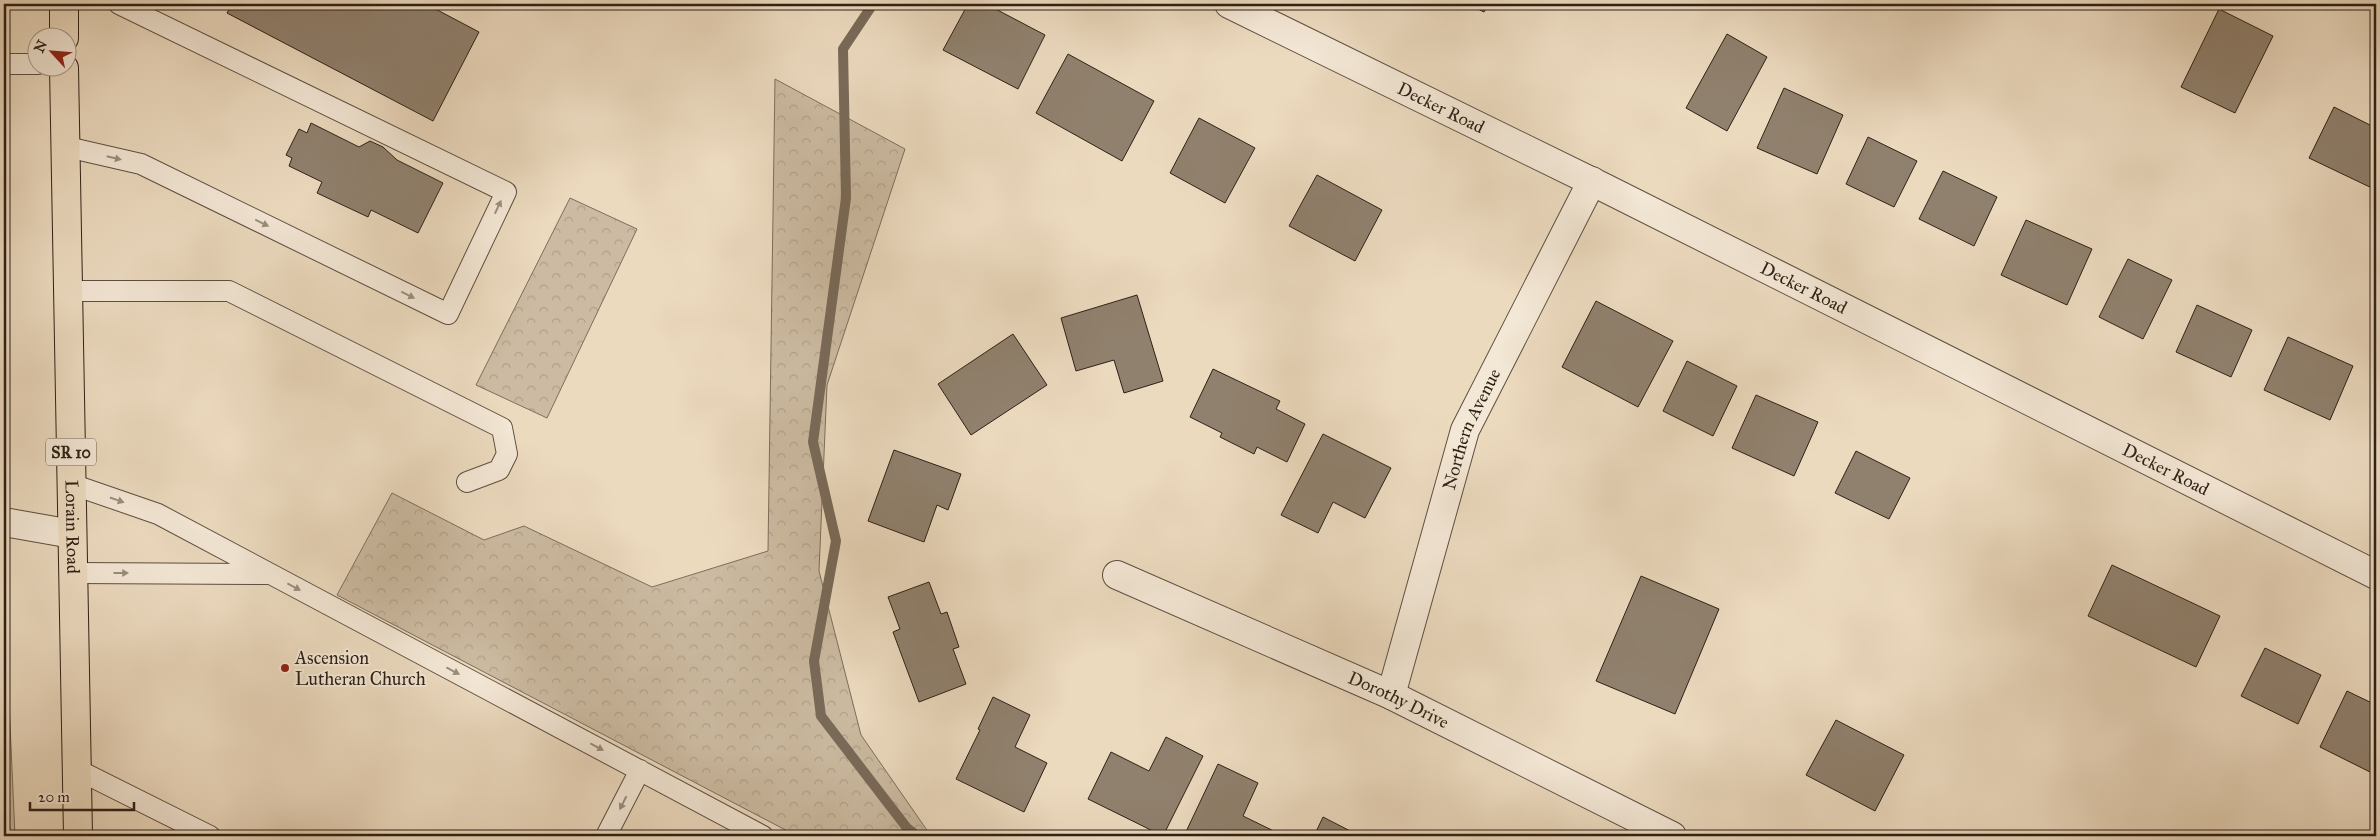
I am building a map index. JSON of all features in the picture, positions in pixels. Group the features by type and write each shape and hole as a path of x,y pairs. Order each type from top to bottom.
{"main road":[{"path":"64,4 64,28"},
{"name":"Lorain Road","path":"64,78 78,836"}],"street":[{"name":"Decker Road","path":"1229,4 1592,182 2376,575"},
{"name":"Northern Avenue","path":"1391,694 1465,430 1592,182"},
{"path":"4,522 72,534"},
{"name":"Dorothy Drive","path":"1117,575 1391,694 1672,836"}],"lane":[{"path":"67,147 141,164 448,314 506,192 119,4"},
{"path":"4,64 28,64"},
{"path":"68,291 229,291 502,428 507,454 499,470 467,482"},
{"path":"71,484 158,514 763,836"},
{"path":"73,573 270,574"},
{"path":"76,769 210,836"},
{"path":"606,836 640,770"}],"green space":[{"path":"775,79 905,149 827,385 819,571 861,735 931,836 797,836 337,595 392,493 484,540 524,526 652,587 768,551"},
{"path":"570,198 637,229 547,418 476,385"},
{"path":"4,589 15,836 4,836"}],"building":[{"path":"232,4 426,4 479,32 433,121 227,13"},
{"path":"968,4 986,4 1045,35 1018,89 943,50"},
{"path":"1468,4 1488,4 1484,12"},
{"path":"2219,9 2273,36 2235,113 2181,87"},
{"path":"1727,34 1767,57 1727,131 1686,108"},
{"path":"1068,54 1154,101 1122,161 1036,113"},
{"path":"1784,88 1843,115 1817,174 1757,148"},
{"path":"2334,107 2376,128 2376,190 2309,158"},
{"path":"1199,118 1255,148 1225,203 1170,173"},
{"path":"311,123 359,147 370,141 383,147 397,160 443,183 418,233 371,210 368,217 317,193 322,182 289,166 292,158 286,155 299,129 307,133"},
{"path":"1868,137 1917,161 1894,207 1846,184"},
{"path":"1943,171 1997,197 1974,246 1919,219"},
{"path":"1317,175 1382,210 1355,261 1289,226"},
{"path":"2026,220 2092,249 2067,305 2001,275"},
{"path":"2128,259 2172,280 2143,339 2099,317"},
{"path":"1137,295 1163,381 1124,393 1114,360 1076,371 1061,318"},
{"path":"1596,301 1673,341 1638,407 1562,367"},
{"path":"2197,305 2252,330 2231,377 2176,352"},
{"path":"1013,334 1047,385 971,435 938,384"},
{"path":"2288,337 2353,366 2330,420 2264,390"},
{"path":"1687,361 1737,386 1713,436 1663,411"},
{"path":"1213,369 1280,401 1276,409 1305,424 1287,462 1257,447 1254,454 1220,437 1222,433 1190,417"},
{"path":"1756,395 1818,422 1794,476 1732,448"},
{"path":"1323,434 1391,468 1365,518 1333,502 1318,533 1281,515"},
{"path":"894,450 961,474 948,510 937,505 924,542 868,521"},
{"path":"1856,451 1910,478 1889,519 1835,493"},
{"path":"2112,565 2220,616 2196,667 2088,616"},
{"path":"1641,576 1719,609 1675,714 1596,681"},
{"path":"929,582 941,614 947,612 959,647 953,649 966,684 919,702 893,632 900,629 888,597"},
{"path":"2265,648 2321,675 2298,724 2241,696"},
{"path":"2347,691 2376,705 2376,775 2320,747"},
{"path":"993,697 1030,715 1015,747 1047,763 1024,812 956,779 980,730 978,729"},
{"path":"1836,720 1904,755 1875,811 1806,775"},
{"path":"1166,737 1203,756 1163,836 1088,799 1111,752 1149,771"},
{"path":"1218,764 1258,783 1243,816 1284,836 1184,836"},
{"path":"1323,817 1360,836 1314,836"}],"waterway":[{"path":"873,4 843,49 846,198 813,442 836,541 814,661 821,716 907,828 917,836"}],"place":[{"name":"Ascension Lutheran Church","path":"285,668"}]}
